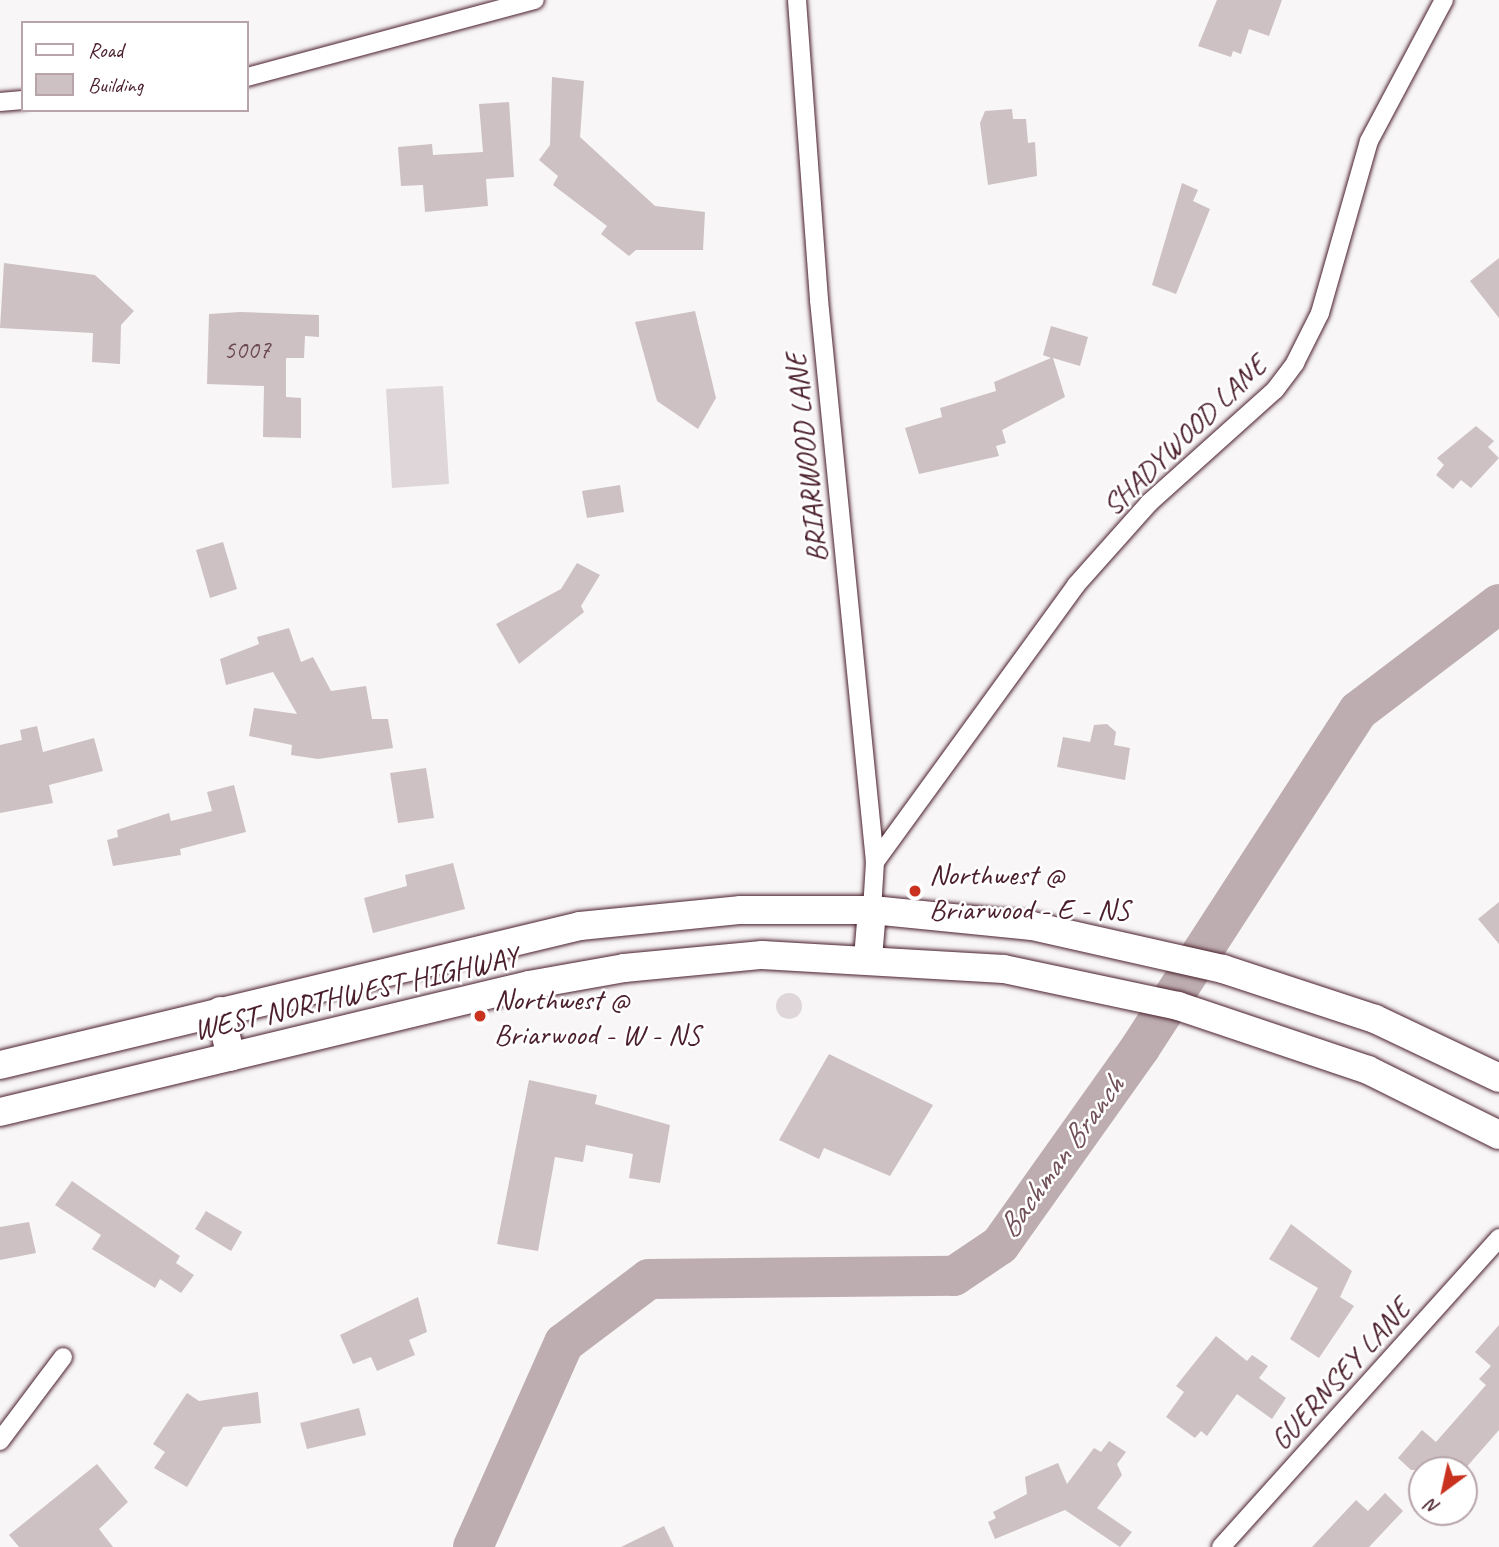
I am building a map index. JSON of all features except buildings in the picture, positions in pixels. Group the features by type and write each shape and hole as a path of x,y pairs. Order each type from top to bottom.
{"main road":[{"name":"WEST NORTHWEST HIGHWAY","path":"0,1065 580,926 741,910 872,910 1032,926 1147,949 1347,1010 1499,1078"},
{"path":"868,958 872,910"},
{"name":"WEST NORTHWEST HIGHWAY","path":"0,1112 624,968 705,957 868,958 1060,978 1280,1038 1368,1070 1499,1135"},
{"path":"220,1011 231,1057"}],"street":[{"path":"248,77 535,0"},
{"name":"BRIARWOOD LANE","path":"797,0 819,300 875,862 872,910"},
{"name":"SHADYWOOD LANE","path":"875,862 1076,585 1149,503 1275,390 1295,363 1320,313 1369,141 1444,0"},
{"path":"0,102 21,100"},
{"name":"GUERNSEY LANE","path":"1222,1547 1499,1238"},
{"path":"0,1441 63,1357"}],"shaded area":[{"path":"443,386 449,484 392,488 386,389"},
{"path":"789,993 798,997 802,1006 798,1015 789,1019 780,1015 776,1006 780,997"}],"waterway":[{"name":"Bachman Branch","path":"473,1547 564,1343 649,1279 954,1276 1000,1245 1140,1048 1358,711 1499,604"}],"place":[{"name":"Northwest @ Briarwood - E - NS","path":"915,891"},
{"name":"Northwest @ Briarwood - W - NS","path":"480,1016"}]}
